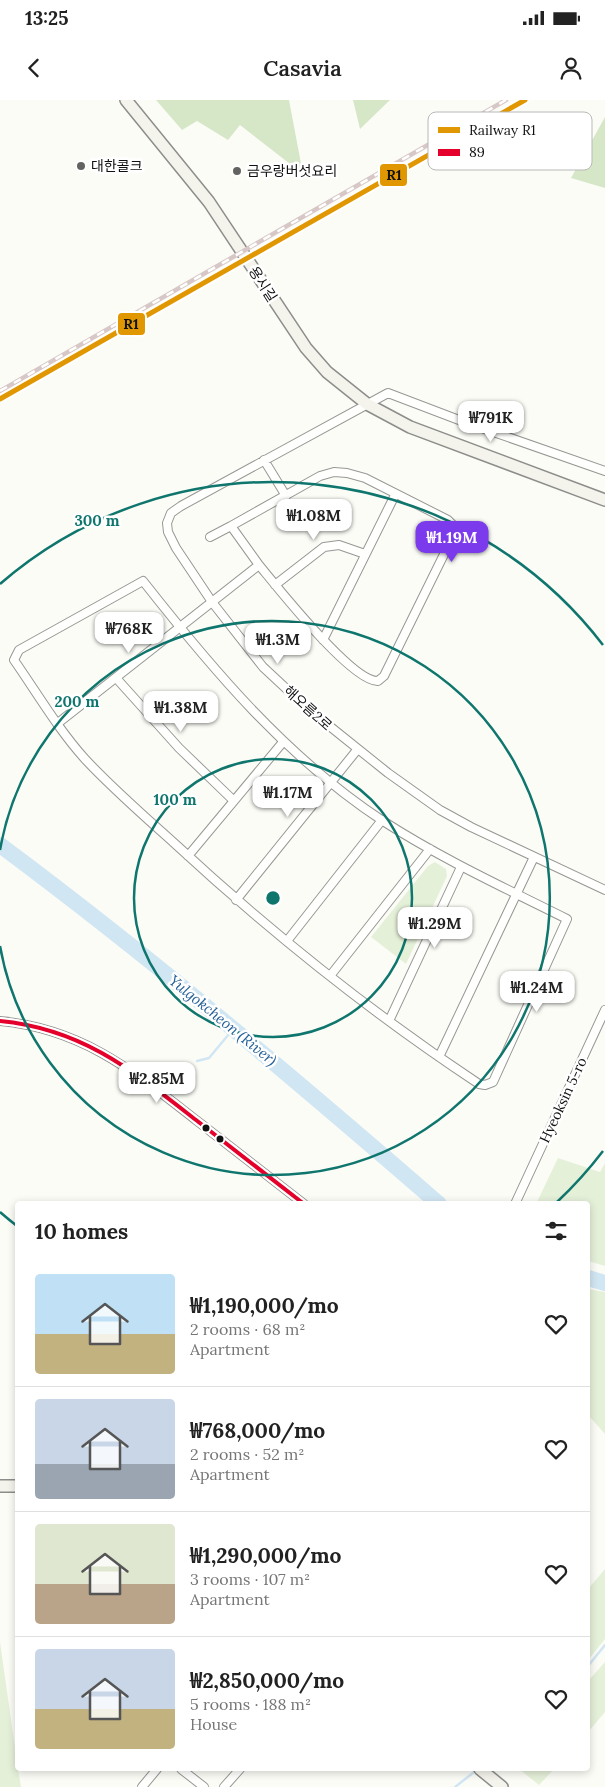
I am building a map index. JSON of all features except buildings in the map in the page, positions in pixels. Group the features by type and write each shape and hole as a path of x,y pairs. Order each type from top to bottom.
{"street":[{"name":"용시길","path":"129,103 209,202 306,348 327,372 368,404 410,427 605,500"},
{"name":"해오름2로","path":"605,472 388,393 181,506 171,513 167,523 168,532 176,548 212,602 263,666 307,708 356,750 440,810 605,890"},
{"path":"264,460 286,496"},
{"path":"210,537 320,476 334,472 365,478 395,495 448,520 454,526 454,534 384,676 378,681 365,678 323,640 259,566 231,526"},
{"path":"323,640 395,495"},
{"path":"276,585 324,547 339,545 365,554"},
{"path":"58,723 117,679 259,566"},
{"path":"143,581 179,628 235,692 283,742 331,782 382,820 461,867 567,919 493,1082 485,1085 479,1084 438,1057 330,976 236,900 84,758 14,660 19,650 143,581"},
{"path":"117,679 180,748 233,800"},
{"path":"188,856 283,742"},
{"path":"236,900 356,750"},
{"path":"287,941 382,820"},
{"path":"330,976 430,849"},
{"path":"438,1057 534,857"},
{"path":"389,1021 461,867"},
{"name":"Hyeoksin 5-ro","path":"516,1201 601,1028 605,1010"},
{"path":"0,1021 24,1024 58,1032 102,1052 153,1087 300,1201"},
{"path":"0,1486 15,1486"},
{"path":"142,1787 155,1771"},
{"path":"184,1771 204,1787"},
{"path":"224,1787 238,1771"},
{"path":"482,1771 502,1787"}],"green space":[{"path":"156,100 289,100 303,174 240,125 228,140 197,121 182,130"},
{"path":"353,100 390,100 360,129"},
{"path":"605,117 605,188 571,178 575,170 592,170 592,140"},
{"path":"435,862 446,869 447,876 406,964 371,937 428,866"},
{"path":"558,1158 600,1172 605,1163 605,1266 590,1262 590,1201 537,1201"},
{"path":"590,1289 605,1292 605,1434 590,1417"},
{"path":"605,1569 605,1639 590,1658 590,1587"},
{"path":"0,1642 15,1748 15,1771 18,1771 21,1787 0,1787"},
{"path":"605,1662 605,1712 590,1730 590,1679"},
{"path":"522,1771 552,1771 539,1785"}],"waterway":[{"name":"Yulgokcheon (River)","path":"0,845 113,931 223,1020 436,1201"},
{"path":"197,1061 209,1058 234,1028"},
{"name":"Yulgokcheon (River)","path":"590,1279 605,1283"},
{"path":"590,1664 605,1645"},
{"path":"455,1787 475,1771"}],"railway":[{"path":"485,112 506,100"},
{"path":"0,391 428,145"}],"rail line":[{"name":"R1","path":"504,112 525,100"},
{"name":"R1","path":"0,399 428,155"}],"transit line":[{"name":"89","path":"0,1021 57,1033 106,1055 150,1085 300,1201"}],"place":[{"name":"대한콜크","path":"81,166"},
{"name":"금우랑버섯요리","path":"237,171"}]}
